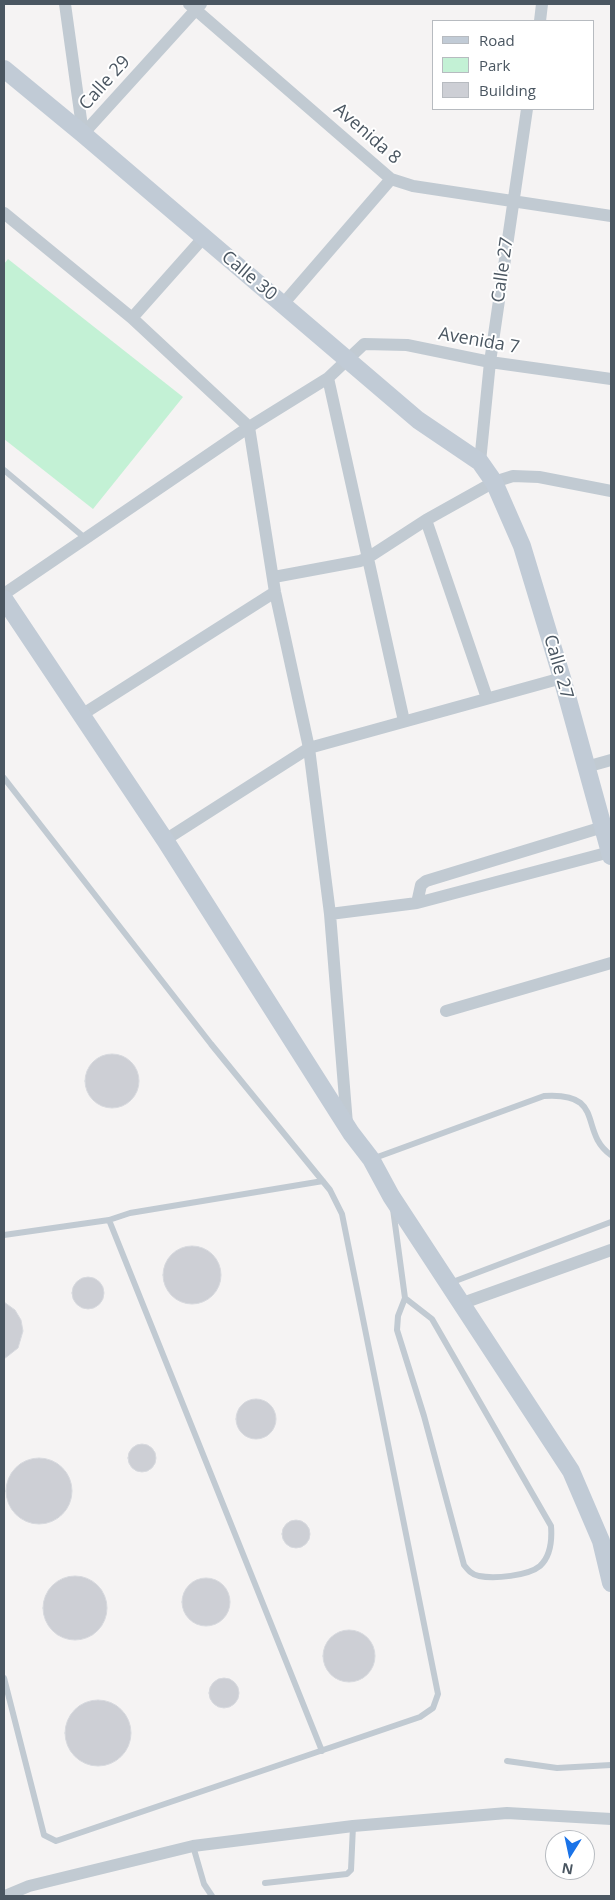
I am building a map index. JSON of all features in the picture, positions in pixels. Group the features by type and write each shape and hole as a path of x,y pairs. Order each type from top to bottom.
{"main road":[{"name":"Calle 30","path":"4,69 83,134 418,420 480,462 494,482"},
{"name":"Calle 27","path":"494,482 522,546 562,678 611,854"},
{"path":"4,599 166,840 391,1196 450,1283 571,1471 601,1541 611,1583"}],"street":[{"name":"Calle 29","path":"65,4 83,134"},
{"path":"540,20 542,4"},
{"name":"Calle 29","path":"83,134 196,6"},
{"name":"Avenida 8","path":"196,6 391,179 413,186 611,216"},
{"name":"Calle 27","path":"480,462 490,362 527,110"},
{"path":"283,304 391,179"},
{"path":"4,213 132,318 249,427 275,592 309,748 330,914 347,1126"},
{"path":"132,318 204,237"},
{"name":"Avenida 7","path":"4,594 249,427 328,378 364,344 407,346 490,362 611,379"},
{"path":"328,378 404,721"},
{"path":"274,577 360,561 426,520 494,482 513,476 539,478 611,491"},
{"path":"426,520 487,698"},
{"path":"83,714 275,592"},
{"path":"166,840 309,748 562,678"},
{"path":"586,766 611,760"},
{"path":"417,903 421,885 426,881 603,827"},
{"path":"330,914 417,903 611,854"},
{"path":"446,1011 611,963"},
{"path":"463,1303 611,1250"},
{"path":"4,1896 29,1886 194,1846 353,1826 506,1813 611,1819"}],"lane":[{"path":"4,470 85,538"},
{"path":"4,778 211,1044 323,1182 342,1214 438,1694 433,1708 420,1717 56,1841 44,1835 4,1678"},
{"path":"370,1160 544,1096 562,1095 581,1103 590,1117 601,1148 611,1155"},
{"path":"4,1235 108,1220 140,1212 323,1182"},
{"path":"391,1196 405,1298 398,1316 396,1330 424,1416 464,1566 472,1574 479,1576 526,1574 541,1566 552,1545 552,1526 533,1490 432,1319 405,1298"},
{"path":"108,1220 322,1751"},
{"path":"450,1283 611,1222"},
{"path":"507,1761 557,1768 611,1765"},
{"path":"265,1883 347,1874 351,1870 353,1826"},
{"path":"194,1846 204,1884 212,1896"}],"green space":[{"path":"8,259 183,397 93,509 4,439 4,264"}],"building":[{"path":"112,1054 122,1056 131,1062 137,1071 139,1081 137,1091 131,1100 122,1106 112,1108 102,1106 93,1100 87,1091 85,1081 87,1071 93,1062 102,1056"},
{"path":"192,1246 203,1248 216,1259 221,1275 219,1286 208,1299 192,1304 181,1302 168,1291 163,1275 165,1264 176,1251"},
{"path":"88,1277 94,1278 99,1282 103,1287 103,1299 99,1304 94,1308 88,1309 82,1308 77,1304 73,1299 72,1293 73,1287 77,1282 82,1278"},
{"path":"4,1302 15,1310 21,1320 23,1331 18,1348 4,1359"},
{"path":"256,1399 270,1405 276,1419 270,1433 256,1439 242,1433 236,1419 242,1405"},
{"path":"142,1444 152,1448 156,1458 152,1468 142,1472 132,1468 128,1458 132,1448"},
{"path":"39,1458 52,1460 67,1473 70,1478 72,1491 70,1504 57,1519 52,1522 39,1524 26,1522 11,1509 8,1504 6,1491 8,1478 21,1463 26,1460"},
{"path":"296,1520 306,1524 310,1534 306,1544 296,1548 286,1544 282,1534 286,1524"},
{"path":"75,1576 93,1582 101,1590 107,1608 101,1626 93,1634 75,1640 57,1634 49,1626 43,1608 49,1590 57,1582"},
{"path":"201,1578 211,1578 220,1582 226,1588 230,1602 226,1616 220,1622 211,1626 201,1626 192,1622 186,1616 182,1607 182,1597 186,1588 192,1582"},
{"path":"344,1630 354,1630 364,1634 371,1641 375,1656 371,1671 364,1678 354,1682 344,1682 334,1678 327,1671 323,1661 323,1651 327,1641 334,1634"},
{"path":"224,1678 235,1682 239,1693 235,1704 224,1708 213,1704 209,1693 213,1682"},
{"path":"98,1700 111,1702 121,1710 129,1720 131,1733 129,1746 121,1756 111,1764 98,1766 85,1764 75,1756 67,1746 65,1733 67,1720 75,1710 85,1702"}]}
